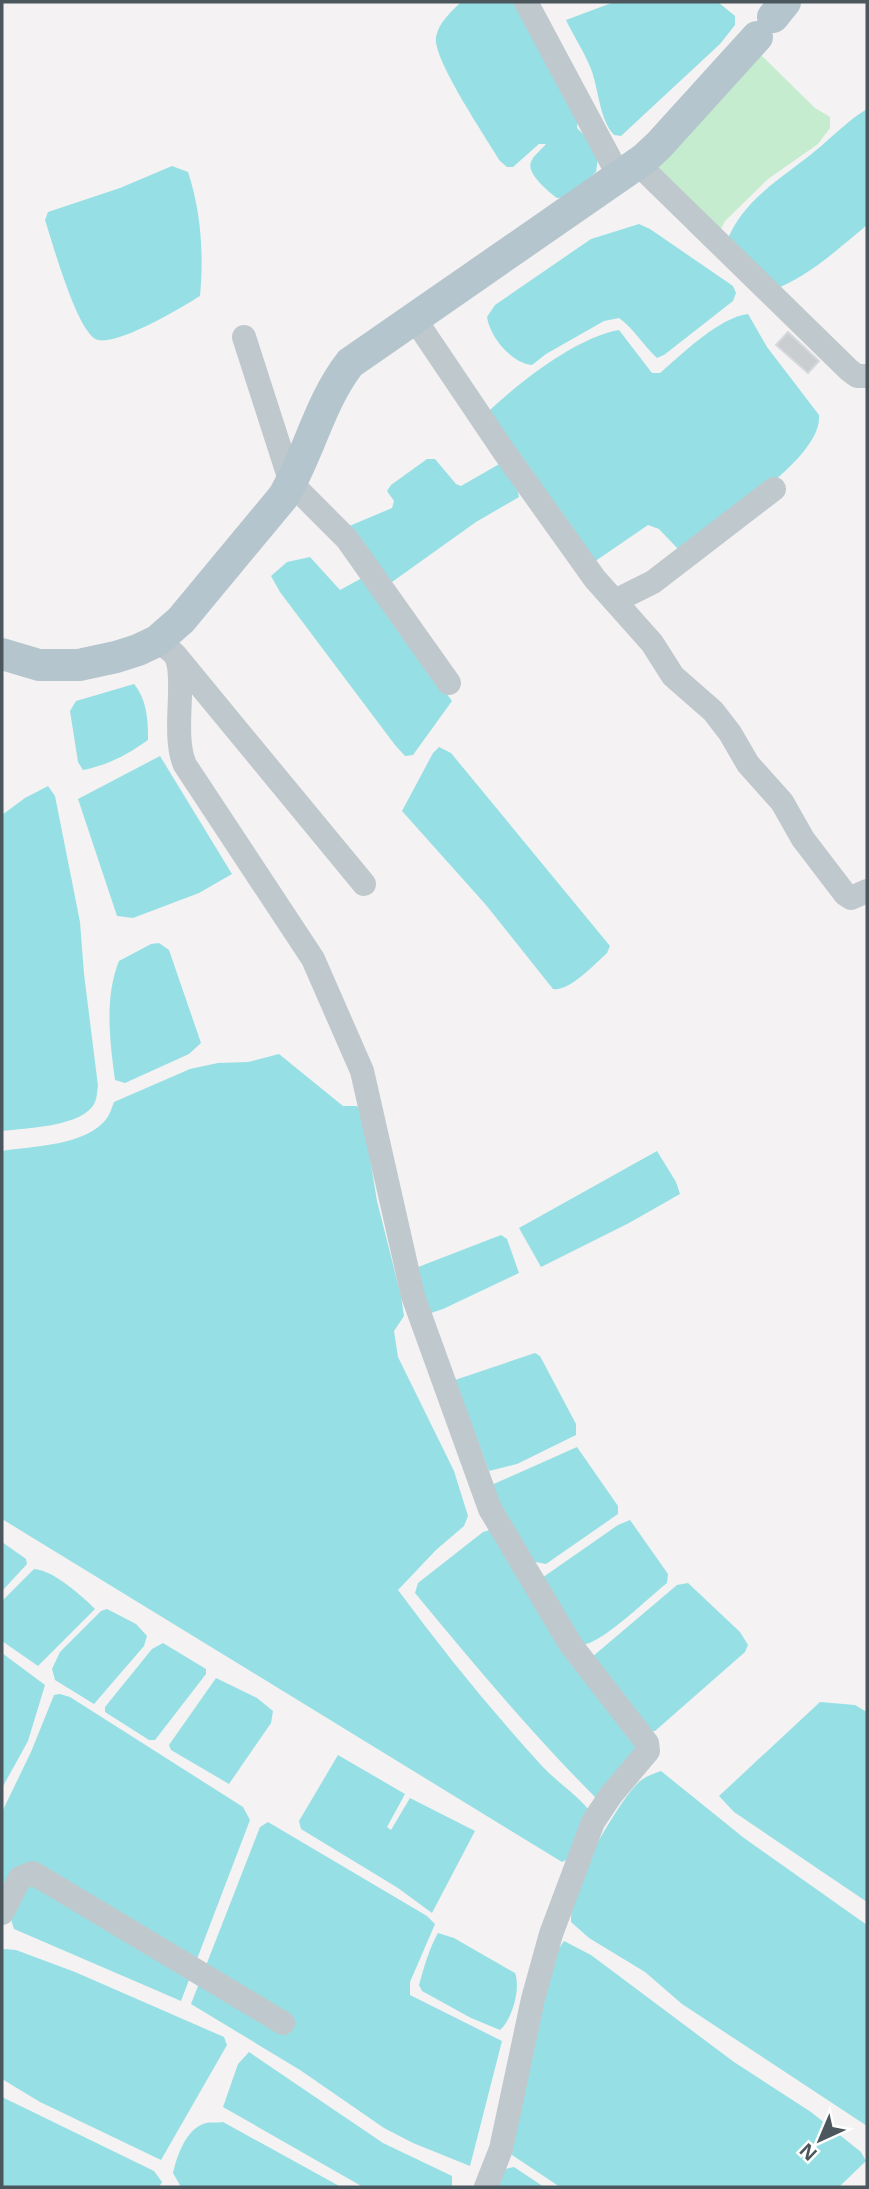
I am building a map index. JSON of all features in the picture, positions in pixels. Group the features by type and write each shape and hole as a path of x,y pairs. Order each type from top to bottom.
{"main road":[{"path":"2,654 39,665 79,665 138,650 166,648 175,626 276,506 292,483 339,378 350,363 628,170 659,145 772,18"}],"street":[{"path":"526,2 628,170 849,370 857,376 867,376"},
{"path":"414,318 505,453 595,579 652,643 673,676 713,711 748,764 782,802 803,839 845,894 851,898 867,891"},
{"path":"244,337 292,483 347,539 449,683"},
{"path":"615,601 653,582 774,489"},
{"path":"166,648 364,884"},
{"path":"166,648 180,670 180,753 185,765 313,958 362,1071 413,1296 490,1509 571,1645 601,1687 648,1743 648,1751 611,1795 593,1822 551,1934 533,1999 501,2149 486,2187"},
{"path":"2,1913 20,1878 33,1872 283,2023"}],"green space":[{"path":"761,55 815,108 830,117 830,128 818,144 768,179 725,221 715,241 647,165"}],"water":[{"path":"461,2 516,2 578,112 577,128 586,137 598,158 596,172 568,197 557,198 539,182 532,171 532,160 546,144 539,144 513,167 507,167 500,161 451,80 442,62 436,37 443,22"},
{"path":"614,2 718,2 735,16 735,25 720,44 621,136 614,135 605,120 591,69 566,20"},
{"path":"867,109 867,225 810,270 773,290 726,244 733,228 753,201"},
{"path":"172,166 188,172 196,202 202,265 200,296 165,317 134,331 108,340 98,340 90,335 74,306 45,220 48,212 120,188"},
{"path":"639,224 733,286 736,293 733,301 657,358 619,318 604,321 532,365 517,359 503,348 492,333 487,317 495,305 591,239"},
{"path":"748,314 767,347 819,415 816,433 804,452 763,490 678,549 659,529 648,525 594,562 488,412 549,363 603,334 619,330 652,373 660,373 714,329"},
{"path":"427,459 435,459 456,484 461,486 501,463 517,487 519,497 476,522 392,582 347,527 392,508 394,501 387,491 391,485"},
{"path":"310,557 340,590 362,578 452,701 413,755 405,756 395,745 280,592 271,576 287,562"},
{"path":"134,684 144,703 148,740 117,759 83,770 78,762 70,711 76,701"},
{"path":"439,747 451,753 610,946 596,964 566,986 553,989 486,905 402,811 433,753"},
{"path":"160,756 232,874 199,893 133,918 117,916 78,799"},
{"path":"48,786 55,796 80,922 98,1086 95,1102 79,1117 53,1125 2,1131 2,815 25,798"},
{"path":"159,943 169,950 201,1043 189,1054 125,1083 115,1080 111,1051 110,1005 114,975 119,961 151,944"},
{"path":"279,1054 343,1106 357,1106 363,1116 377,1201 404,1316 394,1331 398,1357 454,1471 468,1516 464,1526 436,1550 398,1590 504,1723 542,1766 593,1815 571,1858 562,1862 2,1519 2,1151 58,1143 86,1134 107,1118 114,1102 190,1069 218,1063 248,1062"},
{"path":"657,1151 676,1182 680,1194 541,1267 519,1228"},
{"path":"501,1235 507,1239 519,1273 428,1314 413,1269"},
{"path":"535,1353 540,1356 576,1424 576,1435 517,1464 489,1471 455,1380"},
{"path":"577,1447 618,1506 618,1514 546,1564 535,1562 487,1487"},
{"path":"630,1520 668,1574 667,1583 612,1629 590,1643 581,1645 539,1580 618,1525"},
{"path":"493,1529 637,1744 637,1755 597,1799 526,1724 415,1593 418,1583 483,1532"},
{"path":"2,1542 26,1559 27,1564 2,1591"},
{"path":"34,1569 42,1570 58,1579 95,1609 38,1666 2,1641 2,1601"},
{"path":"688,1583 740,1632 748,1645 745,1652 655,1731 642,1731 592,1657 677,1585"},
{"path":"107,1609 136,1624 147,1636 144,1646 94,1704 55,1680 52,1669 60,1652 101,1611"},
{"path":"163,1643 206,1669 206,1674 155,1740 149,1740 105,1712 105,1707 152,1649"},
{"path":"2,1653 45,1685 28,1741 2,1788"},
{"path":"216,1678 257,1698 273,1711 271,1723 229,1784 171,1750 169,1745"},
{"path":"54,1695 70,1697 243,1807 250,1820 181,2001 14,1929 2,1890 2,1812 31,1752"},
{"path":"820,1702 855,1705 867,1712 867,1902 734,1812 719,1796"},
{"path":"338,1755 405,1794 387,1827 391,1830 410,1798 475,1831 432,1913 398,1888 301,1829 299,1821"},
{"path":"661,1771 744,1838 867,1925 867,2126 682,2004 645,1972 589,1938 571,1922 577,1884 605,1829 637,1784"},
{"path":"268,1822 427,1916 435,1924 410,1982 410,1995 502,2041 470,2166 384,2128 300,2070 191,2004 260,1827"},
{"path":"438,1933 454,1938 515,1973 517,1987 514,2003 500,2030 471,2018 422,1991 419,1985"},
{"path":"564,1941 591,1955 734,2062 811,2112 861,2152 866,2161 839,2187 560,2187 512,2155 514,2120 556,1953"},
{"path":"2,1950 16,1950 75,1972 224,2037 227,2045 161,2160 40,2102 2,2079"},
{"path":"249,2052 383,2143 452,2176 452,2187 363,2187 223,2107 238,2064"},
{"path":"2,2097 154,2171 162,2182 159,2187 2,2187"},
{"path":"223,2122 341,2187 181,2187 173,2173 188,2137 206,2123"},
{"path":"514,2167 544,2187 493,2187 505,2169"}],"building":[{"path":"788,332 819,361 808,373 776,345"}]}
